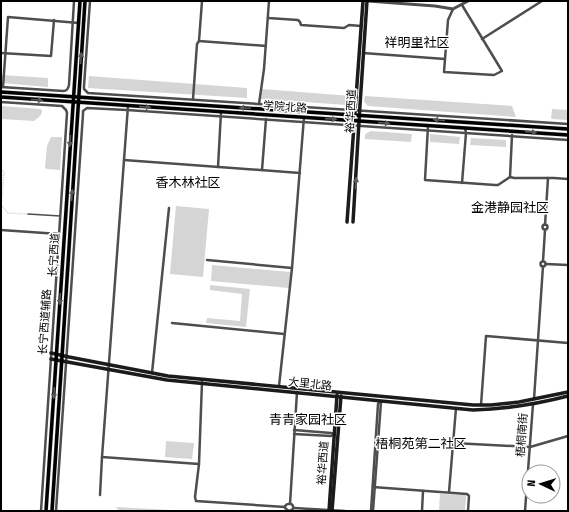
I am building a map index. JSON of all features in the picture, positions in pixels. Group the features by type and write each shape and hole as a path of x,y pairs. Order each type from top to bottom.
{"main road":[{"name":"长宁西道","path":"46,511 80,1"},
{"name":"长宁西道","path":"52,511 64,358 85,1"},
{"name":"裕华西道","path":"353,222 363,53 363,1"},
{"name":"裕华西道","path":"347,222 354,110 363,26 368,1"},
{"name":"学院北路","path":"1,92 568,129"},
{"name":"学院北路","path":"1,97 568,135"},
{"path":"221,106 221,112"},
{"path":"465,128 466,122"},
{"name":"大里北路","path":"51,353 64,358 167,380 279,386 381,401 473,410 491,410 520,406 568,396"},
{"name":"大里北路","path":"51,359 56,360 64,358"},
{"name":"大里北路","path":"109,367 202,381 297,392 481,405 507,404 568,392"},
{"name":"裕华西道","path":"331,510 334,434 339,395"},
{"name":"裕华西道","path":"331,510 339,395"}],"street":[{"path":"74,1 73,23 69,85 66,91 2,87 8,17 54,20 73,23 79,23"},
{"path":"90,1 84,89 88,93 568,124"},
{"path":"193,99 202,1"},
{"path":"259,104 264,69 269,1"},
{"path":"368,1 435,6 453,9 468,1"},
{"path":"482,39 542,1"},
{"path":"453,9 448,20 444,72 495,75 502,71 462,5"},
{"path":"268,18 298,20 301,25 344,28 348,25 363,26"},
{"path":"1,53 51,56 54,20"},
{"path":"199,42 266,46"},
{"path":"363,53 445,59"},
{"path":"221,106 222,101"},
{"name":"长宁西道辅路","path":"1,102 62,106 67,113 41,511"},
{"path":"100,495 128,106"},
{"path":"56,511 64,358 83,111 87,108 568,140"},
{"path":"218,167 221,112"},
{"path":"262,170 266,115"},
{"path":"279,386 292,268 304,117"},
{"path":"466,117 466,122"},
{"path":"428,126 424,180 498,185 510,177 568,179"},
{"path":"462,183 466,133 465,128"},
{"path":"510,177 512,131"},
{"path":"124,160 300,173"},
{"path":"545,262 545,230 548,227 545,224 548,178"},
{"path":"152,374 169,208"},
{"path":"28,214 60,216"},
{"path":"1,230 59,234"},
{"path":"207,260 292,268"},
{"path":"534,399 543,266 541,264 542,262 545,262 568,265"},
{"path":"172,323 284,334"},
{"path":"481,405 486,336 568,343"},
{"path":"202,381 199,464 195,496 196,501 285,507 289,511 294,508 346,511"},
{"path":"294,508 293,505 290,504 297,392"},
{"path":"372,511 381,401"},
{"name":"梧桐南街","path":"526,511 533,404"},
{"path":"449,492 456,408"},
{"path":"294,432 331,436 334,434"},
{"path":"453,443 530,447 568,436"},
{"name":"梧桐南街","path":"530,447 530,464"},
{"path":"102,457 199,464"},
{"path":"374,488 467,494 469,496 468,511"},
{"path":"422,511 424,491"},
{"path":"285,507 286,504 290,504"}],"shaded area":[{"path":"1,75 48,78 48,87 1,83"},
{"path":"89,76 247,88 247,98 88,88"},
{"path":"262,89 351,96 349,104 347,105 261,99"},
{"path":"365,96 512,106 516,117 368,106 364,102"},
{"path":"1,106 41,109 42,113 34,121 2,119"},
{"path":"552,109 568,110 568,120 551,119"},
{"path":"371,131 412,134 411,142 365,139 365,135"},
{"path":"430,134 460,137 459,144 430,142"},
{"path":"51,137 62,137 60,170 45,168 47,146"},
{"path":"471,138 506,140 506,147 470,145"},
{"path":"176,206 209,209 203,277 170,274"},
{"path":"212,265 290,272 289,288 211,281"},
{"path":"210,285 250,289 246,327 206,323 207,318 240,321 242,294 210,290"},
{"path":"166,441 194,443 192,459 165,457"},
{"path":"440,494 465,495 465,511 439,511"},
{"path":"116,507 172,510 172,511 119,511"}],"tunnel":[{"path":"1,168 4,172 1,205 8,213 28,214"}],"district":[{"name":"祥明里社区","path":"417,42"},
{"name":"香木林社区","path":"188,182"},
{"name":"金港静园社区","path":"510,207"},
{"name":"青青家园社区","path":"308,419"},
{"name":"梧桐苑第二社区","path":"421,443"}]}
